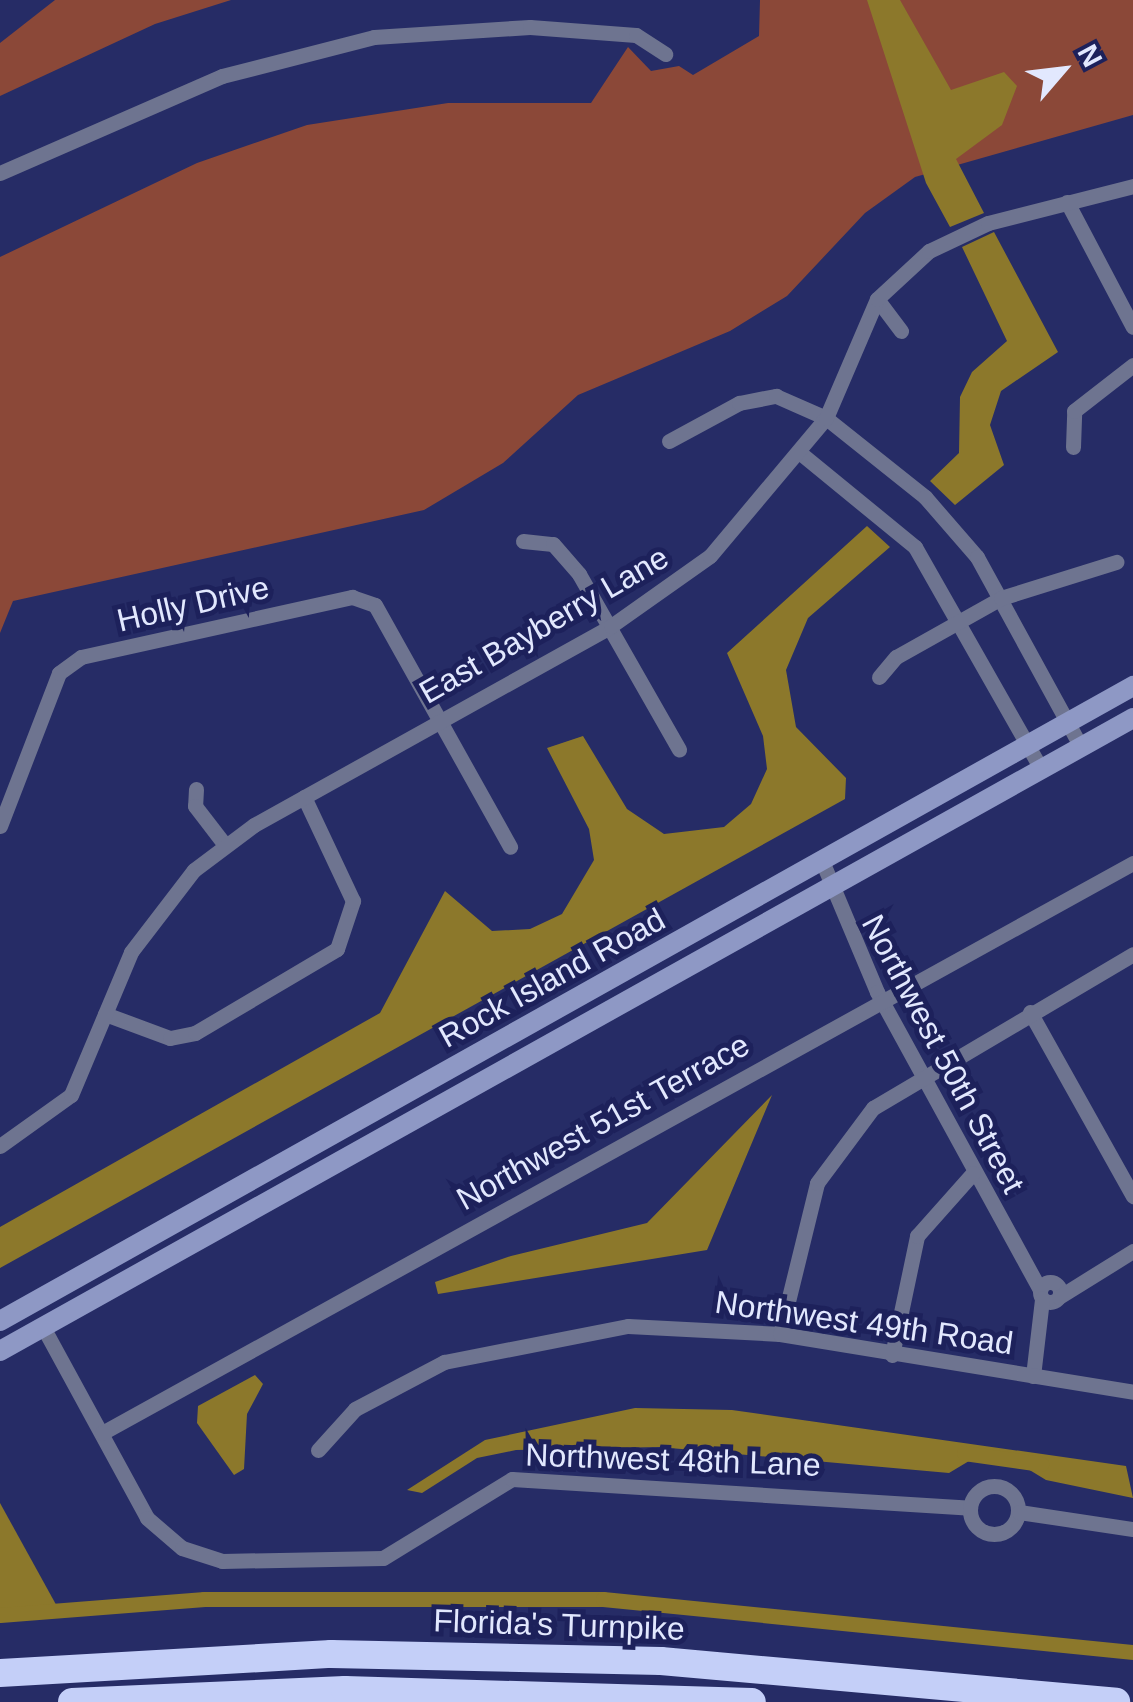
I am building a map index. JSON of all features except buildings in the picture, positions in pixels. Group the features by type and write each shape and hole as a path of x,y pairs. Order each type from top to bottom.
{"highway":[{"name":"Florida's Turnpike","path":"0,1673 331,1654 661,1661 1116,1702"},
{"name":"Florida's Turnpike","path":"72,1702 345,1690 752,1702"}],"main road":[{"name":"Rock Island Road","path":"0,1321 1133,686"},
{"name":"Rock Island Road","path":"0,1351 1133,718"}],"street":[{"path":"0,173 222,76 374,38 530,27 636,35 665,54"},
{"name":"East Bayberry Lane","path":"0,1146 71,1095 105,1014 168,898 225,845 439,719 611,626 710,556 826,418 878,299 952,237 1133,186"},
{"path":"1067,202 1133,327"},
{"path":"878,299 901,332"},
{"path":"1073,448 1074,411 1133,365"},
{"path":"669,441 739,403 776,396 826,418 925,497 1001,598 1081,747"},
{"path":"799,452 915,547 962,620 1041,769"},
{"path":"523,541 553,544 611,626 679,749"},
{"path":"878,677 1001,598 1116,562"},
{"name":"Holly Drive","path":"0,826 59,673 80,657 352,597 376,605 510,847"},
{"path":"196,789 195,806 225,845"},
{"path":"105,1014 170,1038 194,1033 337,949 353,902 304,797"},
{"name":"Northwest 50th Street","path":"822,861 826,890 919,1074 1028,1268 1050,1293"},
{"name":"Northwest 51st Terrace","path":"102,1434 1133,862"},
{"path":"780,1334 817,1183 873,1108 919,1074 1131,959"},
{"path":"1030,1012 1133,1196"},
{"path":"892,1354 918,1236 974,1173"},
{"path":"1033,1376 1050,1293 1133,1251"},
{"name":"Northwest 49th Road","path":"318,1450 355,1409 444,1362 628,1326 780,1334 1133,1392"},
{"name":"Northwest 48th Lane","path":"43,1327 154,1526 182,1548 222,1561 383,1558 512,1479 970,1508"},
{"name":"Northwest 48th Lane","path":"970,1508 984,1488 1000,1486 1025,1513 1133,1528"},
{"name":"Northwest 48th Lane","path":"970,1508 978,1528 993,1534 1025,1513"}],"shaded area":[{"path":"55,0 231,0 155,24 0,96 0,43"},
{"path":"760,0 1133,0 1133,115 915,177 865,213 787,296 730,331 578,395 503,463 424,510 13,601 0,633 0,257 197,163 307,125 448,103 591,103 628,47 651,71 679,66 693,75 759,36"},
{"path":"867,0 900,0 951,90 1004,72 1017,86 1002,125 956,159 984,213 950,227 926,183"},
{"path":"994,232 1058,352 1001,391 990,425 1004,465 955,505 930,481 959,453 960,397 972,372 1007,341 962,247"},
{"path":"867,526 890,547 808,618 786,670 796,727 846,778 845,799 0,1268 0,1227 380,1013 445,891 492,931 530,929 562,914 594,860 589,829 547,748 583,736 627,809 664,834 724,827 751,804 767,769 763,736 727,653"},
{"path":"772,1095 707,1250 438,1294 435,1282 511,1256 647,1223"},
{"path":"255,1375 263,1384 247,1414 244,1469 234,1475 197,1423 198,1406"},
{"path":"635,1408 732,1410 1126,1466 1133,1498 1046,1480 1003,1454 984,1452 949,1473 659,1447 516,1450 477,1458 422,1493 407,1490 485,1440"},
{"path":"0,1503 59,1610 0,1615"}],"waterway":[{"path":"964,1453 1041,1464"},
{"path":"0,1615 204,1599 603,1599 1133,1652"}]}
